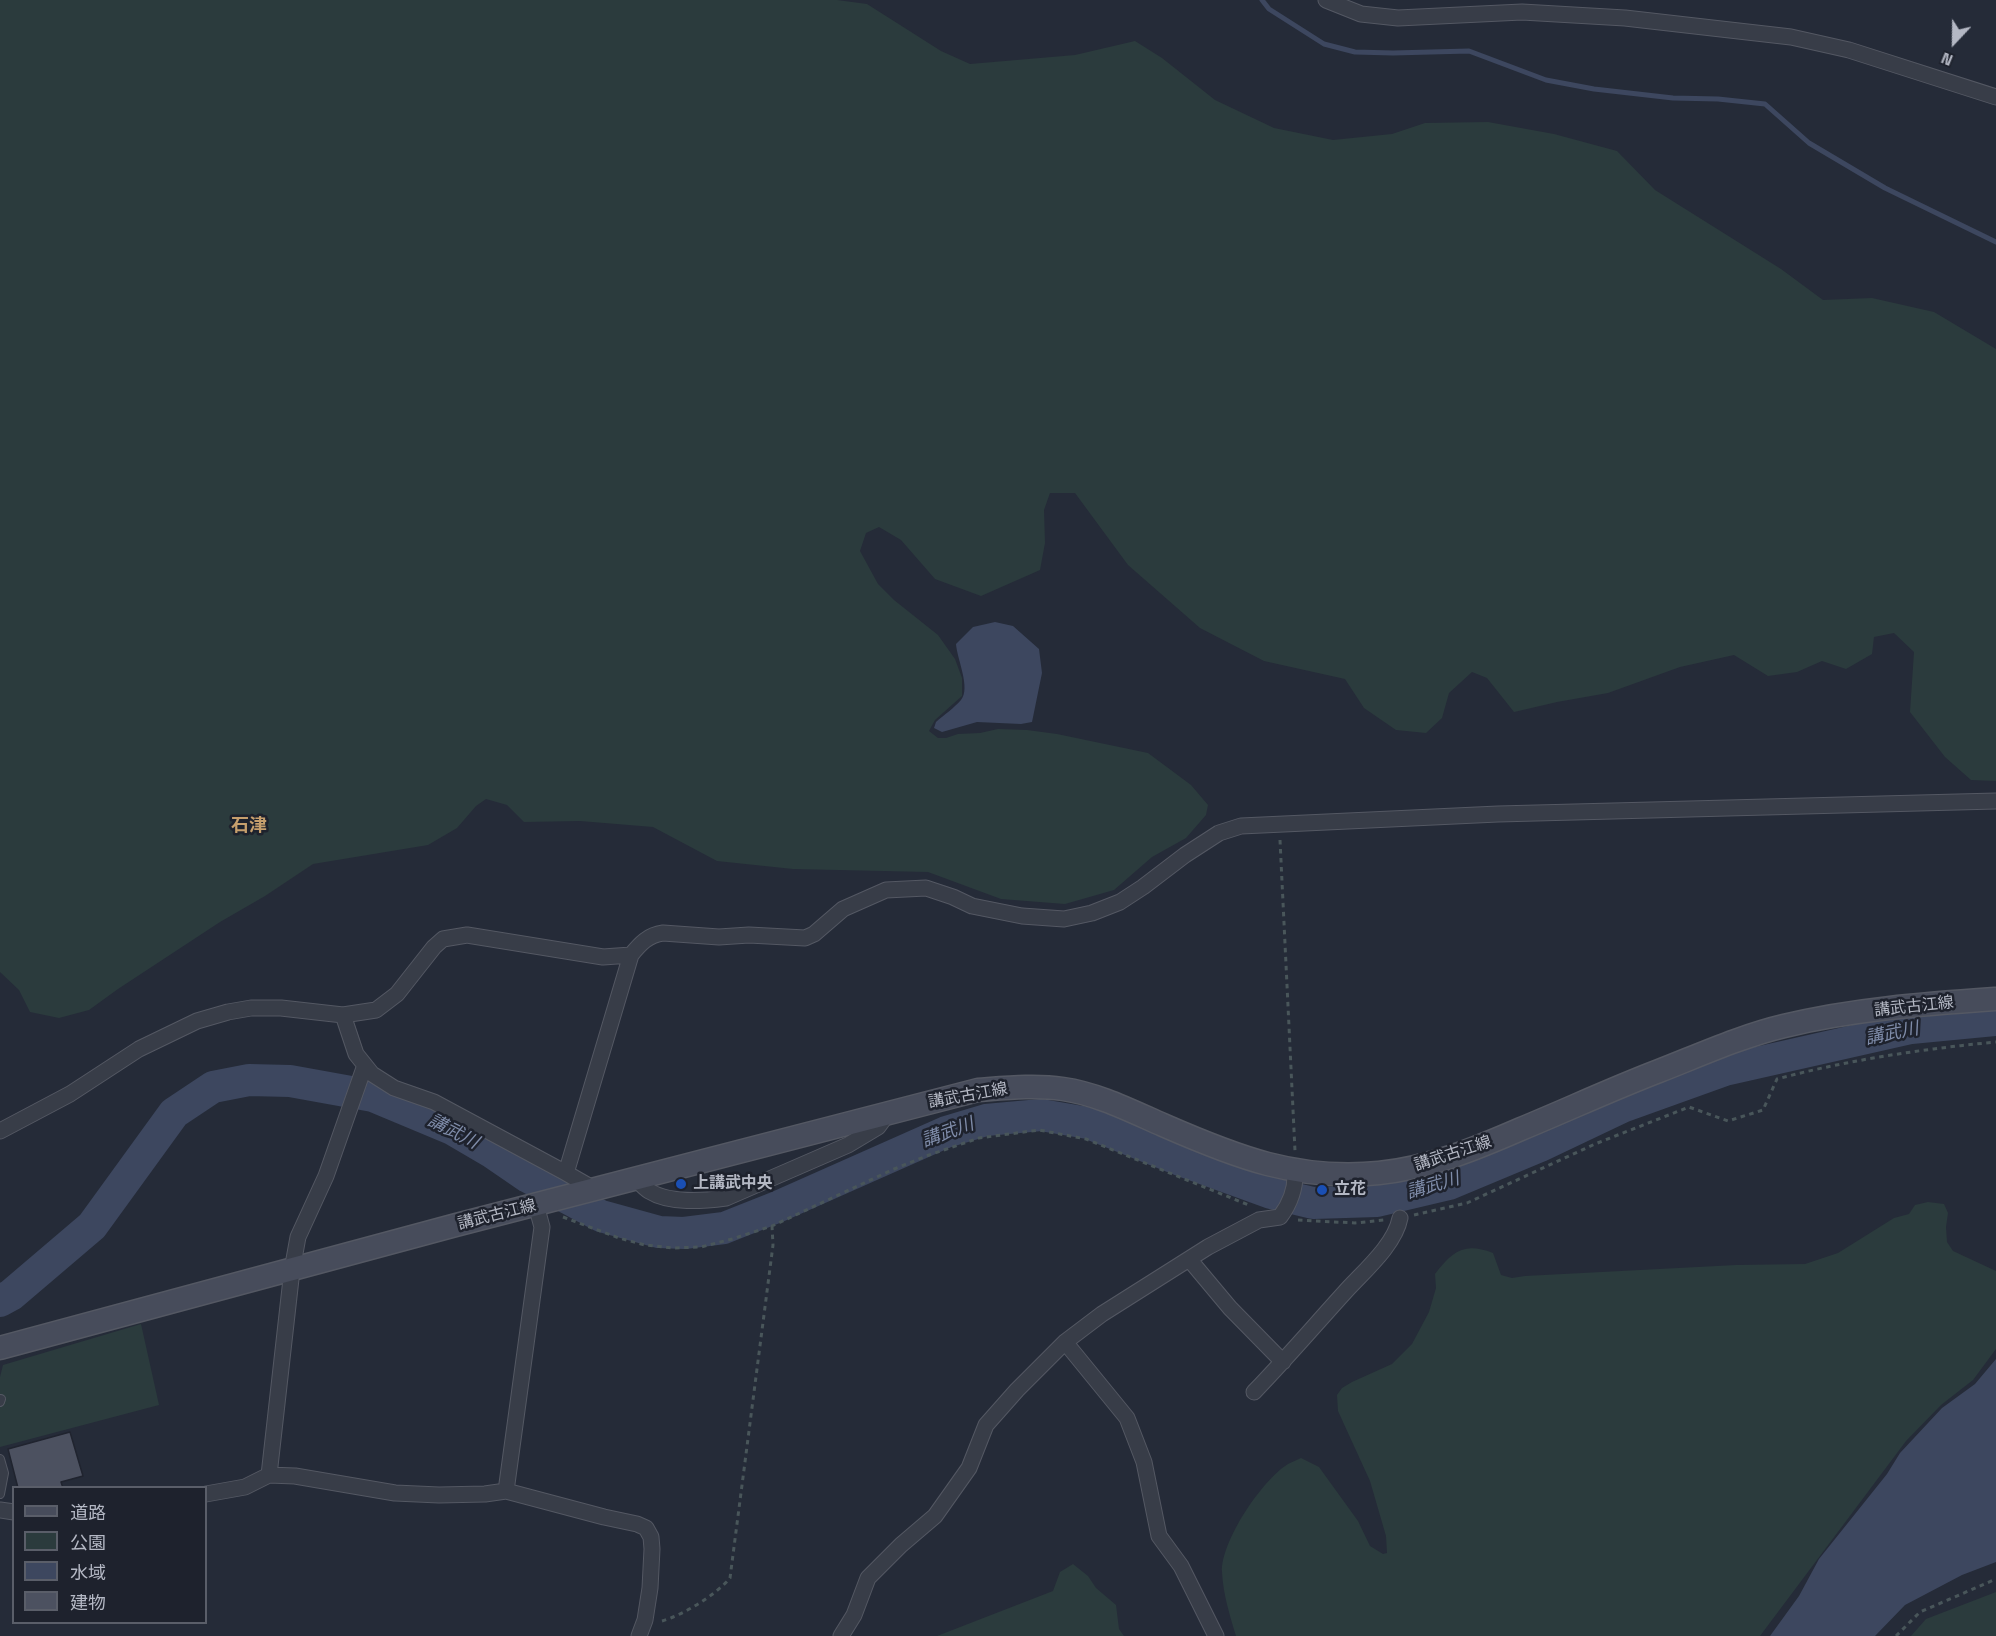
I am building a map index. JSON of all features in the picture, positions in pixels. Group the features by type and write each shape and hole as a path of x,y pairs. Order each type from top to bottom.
{"main road":[{"name":"講武古江線","path":"0,1347 588,1190 978,1090 1017,1087 1063,1089 1106,1100 1295,1180 1355,1175 1405,1169 1468,1152 1656,1072 1783,1026 1864,1012 1996,999"}],"street":[{"path":"1326,0 1361,14 1398,18 1522,12 1625,18 1791,37 1848,50 1996,97"},
{"path":"566,1173 631,956 641,943 654,934 805,938 814,934 843,909 886,890 926,888 972,906 1022,916 1064,919 1092,913 1120,902 1219,833 1241,826 1498,814 1996,801"},
{"path":"0,1131 63,1098 139,1049 198,1021 251,1008 281,1008 343,1015 376,1010 397,994 443,939 467,935 603,957 631,956"},
{"path":"343,1015 356,1054 372,1074 394,1088 434,1102 566,1173 588,1190"},
{"path":"269,1475 292,1270 298,1237 326,1176 365,1065"},
{"path":"635,1178 650,1192 668,1198 707,1201 726,1198 849,1145 878,1127 889,1112"},
{"path":"841,1636 854,1615 868,1578 901,1545 935,1516 969,1468 986,1425 1017,1390 1065,1342 1102,1314 1208,1247 1259,1220 1283,1214 1295,1180"},
{"path":"506,1491 542,1227 542,1203"},
{"path":"1254,1392 1375,1259 1395,1233 1400,1218"},
{"path":"1189,1259 1230,1308 1283,1362"},
{"path":"1065,1342 1127,1418 1144,1462 1159,1536 1181,1566 1216,1636"},
{"path":"207,1494 245,1487 269,1475 295,1476 394,1493 439,1495 506,1491 637,1524 646,1528 651,1538 652,1549 650,1588 645,1620 639,1636"}],"lane":[{"path":"0,1459 4,1473 0,1494"}],"path":[{"path":"1279,823 1295,1180"},
{"path":"542,1203 565,1218 619,1238 645,1245 673,1248 701,1247 772,1226 929,1155 980,1138 1039,1130 1086,1139 1305,1221 1355,1223 1400,1218 1467,1203 1595,1144 1689,1107 1728,1121 1763,1110 1777,1079 1829,1065 1996,1042"},
{"path":"645,1620 659,1621 671,1618 699,1602 730,1578 773,1245 772,1226"},
{"path":"1896,1636 1920,1612 1996,1579"}],"green space":[{"path":"0,0 837,0 867,4 941,51 970,64 1075,55 1135,41 1162,58 1215,100 1274,128 1333,140 1392,134 1425,123 1488,122 1554,134 1617,151 1655,190 1781,269 1823,300 1872,298 1934,312 1996,349 1996,781 1971,780 1945,757 1910,712 1914,652 1894,633 1874,637 1872,654 1846,669 1822,661 1797,672 1768,676 1734,655 1680,667 1608,693 1514,712 1487,678 1472,672 1449,693 1442,718 1426,733 1396,730 1364,708 1345,679 1264,661 1200,628 1128,565 1075,493 1050,493 1044,510 1045,543 1040,570 981,596 935,579 901,540 879,527 866,533 860,551 878,584 894,600 938,635 955,659 962,678 962,696 935,720 929,731 938,738 998,729 1027,730 1148,753 1191,785 1208,805 1206,815 1186,838 1152,857 1114,890 1065,904 1001,899 928,872 793,869 717,861 653,827 580,821 524,822 507,805 486,799 476,806 457,828 428,845 313,864 220,922 89,1010 59,1018 30,1012 19,990 0,972"},
{"path":"1928,1202 1944,1204 1948,1213 1947,1242 1953,1251 1996,1271 1996,1349 1973,1380 1941,1405 1906,1441 1760,1636 1236,1636 1224,1588 1223,1559 1236,1528 1255,1497 1288,1464 1301,1458 1319,1467 1358,1521 1370,1546 1383,1554 1387,1553 1386,1536 1370,1481 1338,1411 1337,1395 1342,1388 1352,1382 1392,1364 1412,1344 1429,1312 1436,1288 1435,1274 1454,1254 1474,1248 1493,1253 1501,1275 1512,1278 1736,1265 1805,1264 1838,1253 1894,1218 1909,1214 1915,1205"},
{"path":"141,1324 159,1405 0,1447 0,1377 3,1365"},
{"path":"1073,1564 1116,1605 1119,1629 1124,1636 937,1636 1053,1591 1060,1572"},
{"path":"1996,1592 1996,1636 1911,1636 1926,1619"}],"water":[{"path":"995,622 1013,626 1039,649 1042,673 1032,722 1021,724 977,722 942,732 934,728 936,722 964,695 964,681 956,644 973,627"},
{"path":"1996,1359 1996,1562 1962,1575 1905,1605 1875,1636 1770,1636 1799,1596 1819,1559 1887,1474 1900,1453 1942,1408 1975,1384"}],"building":[{"path":"70,1432 83,1476 61,1482 62,1486 17,1486 8,1449"}],"waterway":[{"path":"1262,0 1269,9 1324,44 1355,52 1469,51 1546,80 1594,89 1673,98 1718,99 1765,104 1809,143 1885,188 1996,242"},
{"name":"講武川","path":"0,1301 11,1295 92,1226 174,1113 213,1087 249,1080 290,1081 373,1096 452,1129 528,1177 601,1216 659,1232 684,1233 724,1228 946,1132 986,1120 1041,1115 1088,1123 1271,1193 1313,1203 1377,1201 1449,1184 1540,1146 1622,1107 1725,1070 1911,1028 1996,1020"}],"place":[{"name":"上講武中央","path":"681,1184"},
{"name":"立花","path":"1322,1190"}],"district":[{"name":"石津","path":"249,826"}]}
